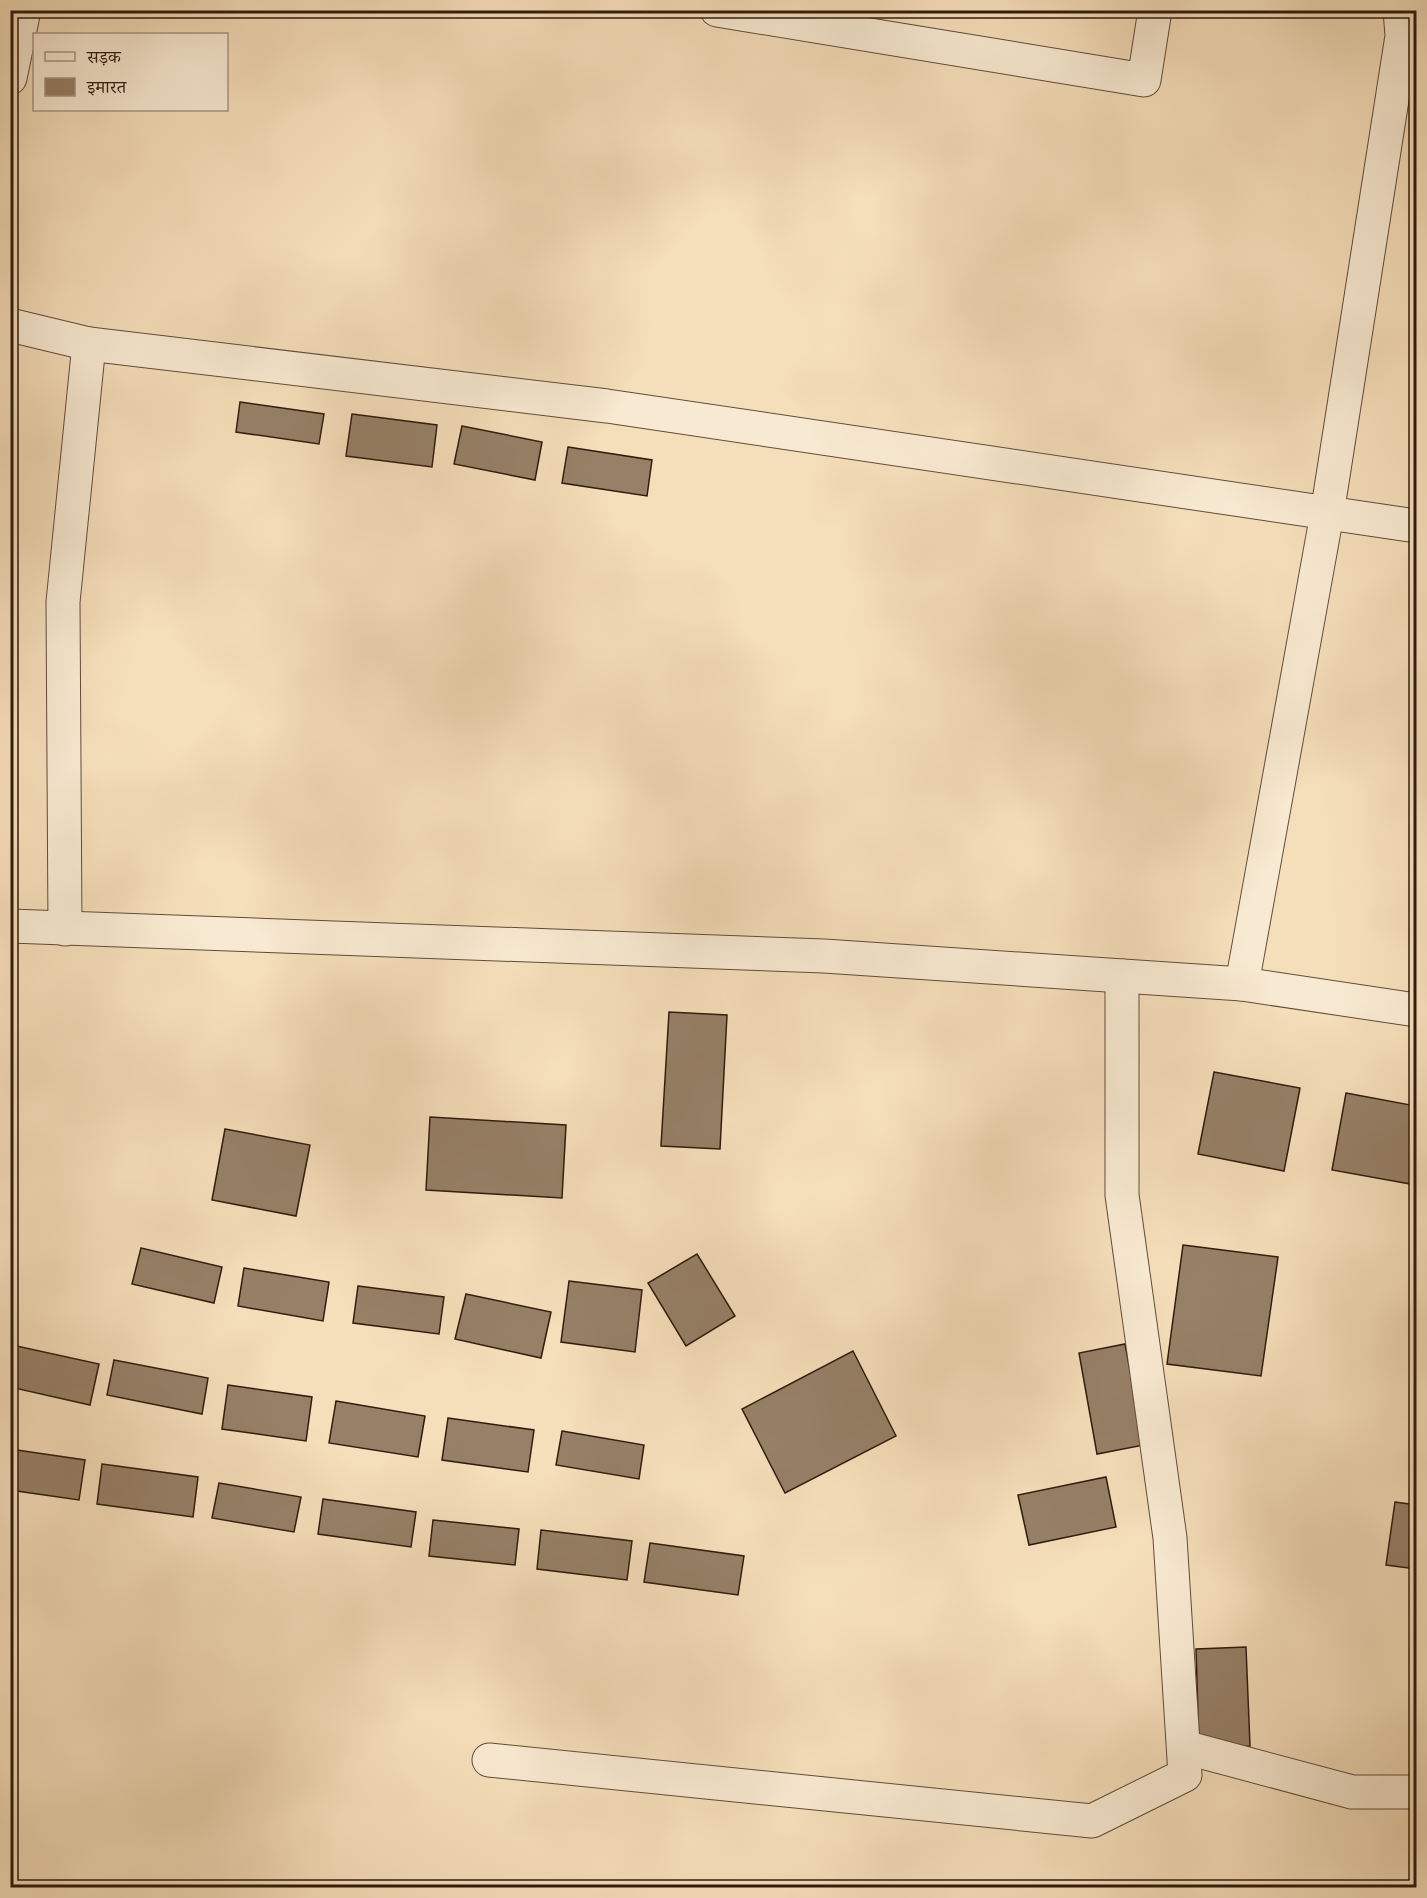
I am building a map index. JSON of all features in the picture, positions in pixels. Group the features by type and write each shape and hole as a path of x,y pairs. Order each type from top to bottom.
{"street":[{"path":"10,78 24,10"},
{"path":"717,10 1144,80 1155,10"},
{"path":"1242,984 1327,514 1402,36 1400,10"},
{"path":"10,326 89,344 607,406 1416,526"},
{"path":"65,929 63,602 89,344"},
{"path":"10,926 824,956 1242,984 1416,1010"},
{"path":"489,1760 1092,1821 1185,1775 1170,1538 1122,1195 1122,976"},
{"path":"1185,1747 1352,1792 1416,1792"}],"building":[{"path":"240,402 324,414 319,444 236,432"},
{"path":"352,414 437,425 432,467 346,456"},
{"path":"462,426 542,442 535,480 454,464"},
{"path":"568,447 652,460 647,496 562,483"},
{"path":"669,1012 727,1015 720,1149 661,1146"},
{"path":"1214,1072 1300,1088 1284,1171 1198,1154"},
{"path":"1346,1093 1416,1106 1416,1185 1332,1170"},
{"path":"430,1117 566,1125 562,1198 426,1190"},
{"path":"225,1129 310,1145 296,1216 212,1200"},
{"path":"1183,1245 1278,1257 1261,1376 1167,1364"},
{"path":"141,1248 222,1267 214,1303 132,1284"},
{"path":"697,1254 735,1316 686,1346 648,1283"},
{"path":"1416,1261 1416,1293 1411,1292"},
{"path":"244,1268 329,1282 323,1321 238,1306"},
{"path":"569,1281 642,1290 635,1352 561,1342"},
{"path":"358,1286 444,1297 439,1334 353,1323"},
{"path":"466,1294 551,1312 541,1358 455,1339"},
{"path":"1125,1344 1144,1445 1097,1454 1079,1353"},
{"path":"12,1345 99,1364 90,1405 10,1387"},
{"path":"853,1351 896,1436 785,1493 742,1409"},
{"path":"114,1360 208,1378 202,1414 107,1395"},
{"path":"228,1385 312,1397 306,1441 222,1429"},
{"path":"336,1401 425,1416 418,1457 329,1443"},
{"path":"448,1418 534,1430 528,1472 442,1460"},
{"path":"562,1431 644,1445 639,1479 556,1465"},
{"path":"10,1449 85,1460 79,1500 10,1490"},
{"path":"102,1464 198,1477 193,1517 97,1504"},
{"path":"1106,1477 1116,1527 1029,1545 1018,1495"},
{"path":"219,1483 301,1497 294,1532 212,1518"},
{"path":"323,1499 416,1512 411,1547 318,1534"},
{"path":"1395,1502 1416,1505 1416,1569 1386,1565"},
{"path":"433,1520 519,1529 515,1565 429,1556"},
{"path":"541,1530 632,1541 627,1580 537,1569"},
{"path":"650,1543 744,1556 738,1595 644,1582"},
{"path":"1246,1647 1250,1746 1199,1748 1196,1649"}]}
